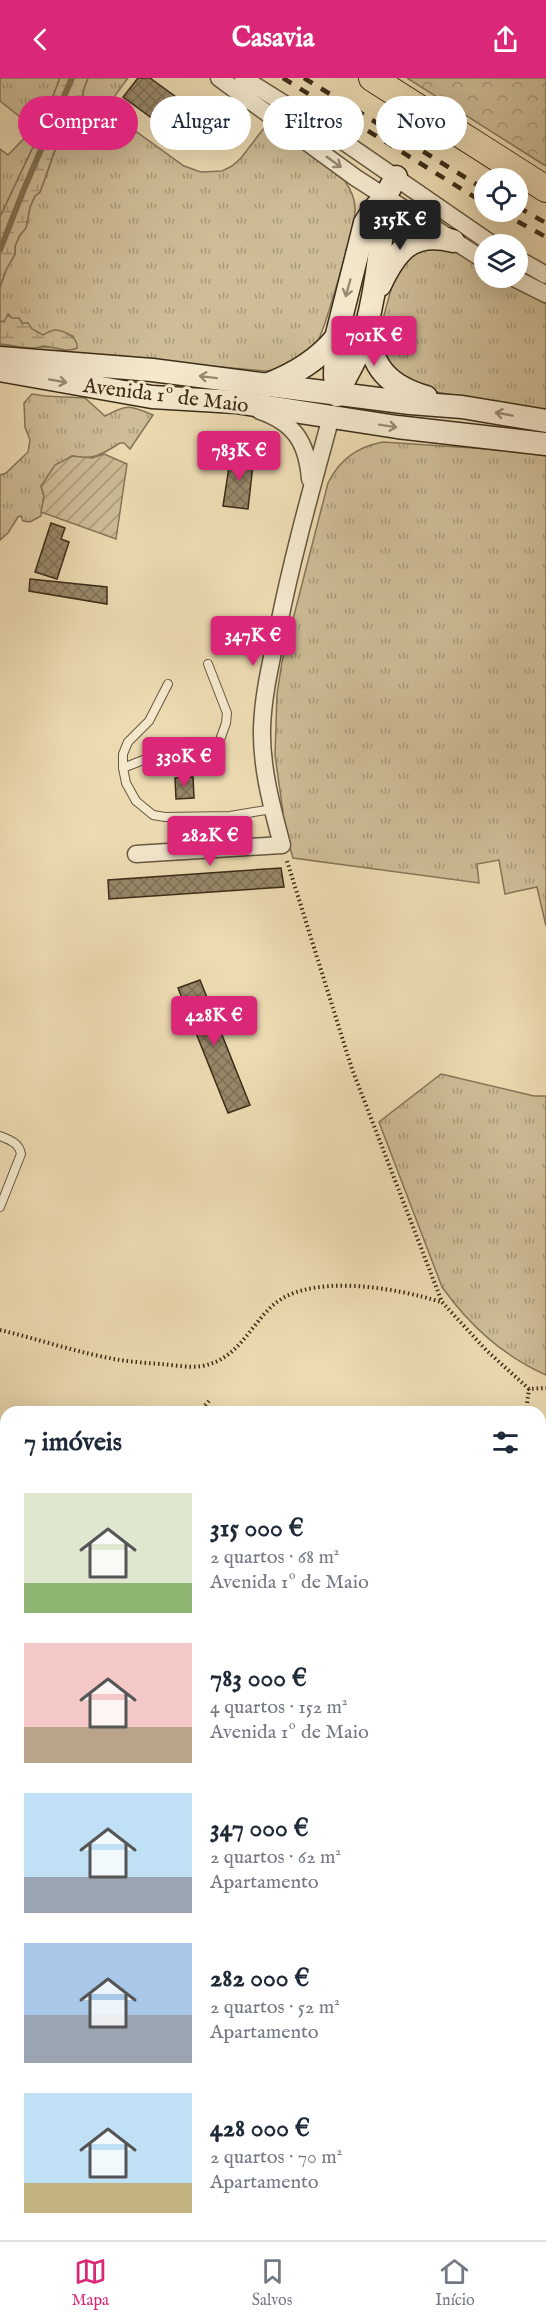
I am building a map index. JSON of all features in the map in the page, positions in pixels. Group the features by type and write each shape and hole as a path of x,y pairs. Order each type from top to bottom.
{"main road":[{"path":"372,78 546,189"},
{"path":"337,394 336,338 365,223 385,197 396,177"},
{"path":"385,197 370,310 370,349 381,370 407,391 462,407"},
{"path":"331,417 337,394 355,361 370,310 389,265 406,246 429,237 453,241"},
{"path":"266,385 297,371 336,338"},
{"name":"Avenida 1º de Maio","path":"0,358 140,369 410,403 462,407 546,422"},
{"name":"Avenida 1º de Maio","path":"0,370 152,396 236,402 397,428 546,444"}],"street":[{"path":"219,78 385,197 474,254"},
{"path":"243,78 331,133 478,234"},
{"path":"528,265 546,275"},
{"path":"528,285 546,294"},
{"path":"236,402 267,413 288,424 303,443 308,461 311,492"},
{"path":"136,854 282,845 272,809 264,763 262,730 264,704 282,609 331,417"}],"lane":[{"path":"123,768 156,755 205,749 220,740 227,713 208,664"},
{"path":"168,684 149,721 128,742 123,754 126,783 136,801 153,815 165,817 230,816 272,809"},
{"path":"0,1136 15,1143 20,1148 21,1154 0,1207"}],"path":[{"path":"282,845 352,1069 442,1302 486,1350 530,1389 546,1388"},
{"path":"0,1330 119,1360 201,1366 221,1359 241,1345 269,1309 280,1300 306,1289 375,1288 416,1294 442,1302"},
{"path":"527,1406 530,1389"},
{"path":"204,1406 209,1401"}],"green space":[{"path":"0,78 60,78 53,96 18,96 18,115 0,101"},
{"path":"60,78 88,78 83,96 53,96"},
{"path":"88,78 128,78 115,96 83,96"},
{"path":"407,78 546,78 546,166 467,116 467,96 435,96"},
{"path":"263,129 263,150 305,150 345,181 355,203 355,211 337,282 324,325 314,348 298,360 265,371 0,347 0,344 16,347 58,347 66,351 75,341 73,336 61,332 54,331 43,336 22,324 0,321 0,287 15,254 15,246 26,228 30,207 35,196 40,192 55,150 138,150 138,133 150,141 150,150 162,150 184,166 201,172 222,171 232,166 247,150 251,150 251,145"},
{"path":"18,145 18,150 32,150 0,217 0,149 8,155"},
{"path":"32,150 55,150 40,192 35,196 30,207 26,228 15,246 15,254 0,287 0,217"},
{"path":"427,247 454,251 474,263 474,288 516,288 546,304 546,412 420,389 392,372 380,341 380,330 396,271 402,262"},
{"path":"8,314 12,318 19,318 22,323 28,323 32,329 43,335 55,330 68,334 76,341 77,348 65,350 44,346 30,348 0,344 0,321 4,322"},
{"path":"32,394 85,398 105,416 129,407 153,415 130,449 124,443 120,443 97,456 86,458 72,456 41,486 44,496 41,516 30,522 23,521 21,516 18,517 8,533 0,540 0,475 6,473 28,452 30,440 25,427 24,403"},
{"path":"383,442 546,453 546,926 537,887 505,894 499,860 477,864 479,883 293,858 280,815 283,812 275,755 277,694 282,662 328,483 338,467 350,455 365,447"},
{"path":"104,454 127,464 116,539 41,512 44,496 41,486 55,465 72,456 92,458"},
{"path":"441,1074 534,1096 546,1096 546,1375 515,1358 488,1338 442,1287 379,1122"}],"building":[{"path":"138,78 150,78 175,96 150,96 150,117 138,108 138,96 124,96"},
{"path":"231,454 254,456 248,509 223,506"},
{"path":"51,523 65,528 61,539 69,542 57,579 35,572"},
{"path":"30,579 107,587 107,604 29,591"},
{"path":"193,777 194,798 176,799 175,778"},
{"path":"281,868 284,887 109,899 108,880"},
{"path":"200,980 250,1105 228,1113 178,988"}],"waterway":[{"path":"0,250 72,78"}],"railway":[{"path":"283,78 474,197"},
{"path":"304,78 474,183"},
{"path":"528,213 546,223"},
{"path":"518,222 546,237"}]}
